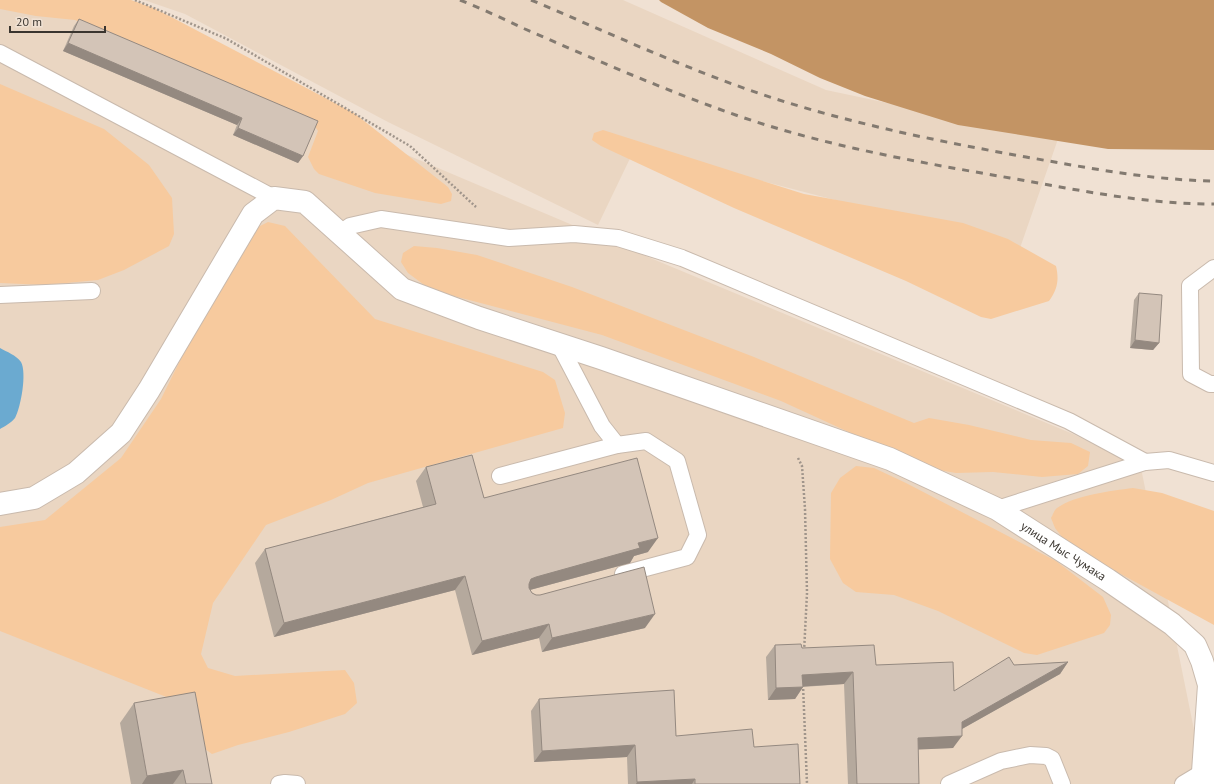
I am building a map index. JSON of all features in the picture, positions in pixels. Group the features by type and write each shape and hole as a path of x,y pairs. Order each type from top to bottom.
{"street":[{"name":"улица Мыс Чумака","path":"274,198 305,202 402,289 478,318 783,421 890,459 997,509 1108,580 1172,624 1195,644 1209,685 1206,778"},
{"path":"0,504 34,498 76,473 121,433 149,390 253,214 274,198"}],"lane":[{"path":"0,53 274,198"},
{"path":"340,233 350,226 381,219 509,238 574,234 618,238 682,258 1069,421 1145,462"},
{"path":"1214,268 1190,286 1191,374 1210,384 1214,384"},
{"path":"0,295 92,291"},
{"path":"558,344 602,426 618,445"},
{"path":"500,476 618,445 646,441 677,461 698,535 686,557 611,577"},
{"path":"997,509 1145,462 1168,460 1214,472"},
{"path":"949,784 1001,761 1030,755 1046,756 1052,759 1062,784"},
{"path":"1184,784 1206,778"},
{"path":"279,784 297,784"}],"path":[{"path":"135,0 227,39 410,146 509,238"},
{"path":"783,421 802,466 805,509 807,593 804,653"},
{"path":"803,683 806,784"}],"shaded area":[{"path":"0,0 42,0 648,257 1073,434 1141,468 1205,784 0,784"},
{"path":"0,0 131,0 154,8 354,113 448,187 452,194 451,201 441,204 375,193 319,174 314,169 308,157 318,131 314,125 75,20 36,16 0,9"},
{"path":"144,0 623,0 826,90 1058,139 1020,248 635,148 598,225 388,122 185,14"},
{"path":"659,0 1214,0 1214,150 1108,149 958,125 865,96 820,78 771,54 708,28"},
{"path":"0,84 104,129 149,165 172,198 174,234 169,246 124,270 98,280 45,285 0,283"},
{"path":"603,130 804,194 963,223 1008,239 1056,266 1056,288 1049,301 991,319 981,317 906,281 734,208 601,146 592,140 594,133"},
{"path":"268,222 285,226 375,319 543,372 555,380 565,413 563,428 368,483 331,500 266,525 213,603 201,654 208,668 235,676 345,670 354,683 357,703 345,714 212,754 198,744 179,702 0,631 0,527 45,520 121,458 161,399 234,252 246,233"},
{"path":"414,246 437,248 477,255 572,287 754,357 914,423 929,418 969,425 1031,440 1071,443 1090,452 1088,466 1078,474 1042,477 993,472 956,473 927,468 781,401 602,335 431,290 408,273 401,262 403,253"},
{"path":"856,466 874,468 906,483 1056,561 1103,597 1111,615 1110,625 1104,633 1037,655 1024,653 938,611 894,595 856,592 843,583 830,559 831,493 840,478"},
{"path":"1133,488 1162,493 1214,511 1214,625 1097,561 1062,537 1055,528 1051,518 1056,509 1065,504 1094,494"}],"water":[{"path":"0,348 21,362 23,367 23,382 21,398 15,418 0,429"}],"building":[{"path":"79,19 318,121 303,156 238,128 242,118 68,43"},
{"path":"1139,293 1162,295 1159,343 1135,340"},
{"path":"472,455 484,498 637,458 658,538 638,543 640,548 536,577 531,579 529,588 532,593 540,595 644,567 655,614 552,638 549,624 482,641 465,576 284,623 265,549 436,504 426,467"},
{"path":"801,644 802,648 874,645 876,665 953,662 954,691 1009,657 1014,665 1068,662 962,722 962,736 918,738 919,784 857,784 853,672 802,675 803,687 776,688 775,645"},
{"path":"674,690 676,736 752,729 754,747 798,744 800,784 695,784 695,779 637,782 635,745 542,751 539,699"},
{"path":"195,692 212,784 186,784 183,770 147,776 134,703"}],"railway":[{"path":"460,0 573,50 670,90 719,109 790,132 827,142 900,158 1086,192 1162,202 1214,204"},
{"path":"531,0 714,77 776,99 838,117 932,139 1073,165 1143,176 1214,181"}]}
